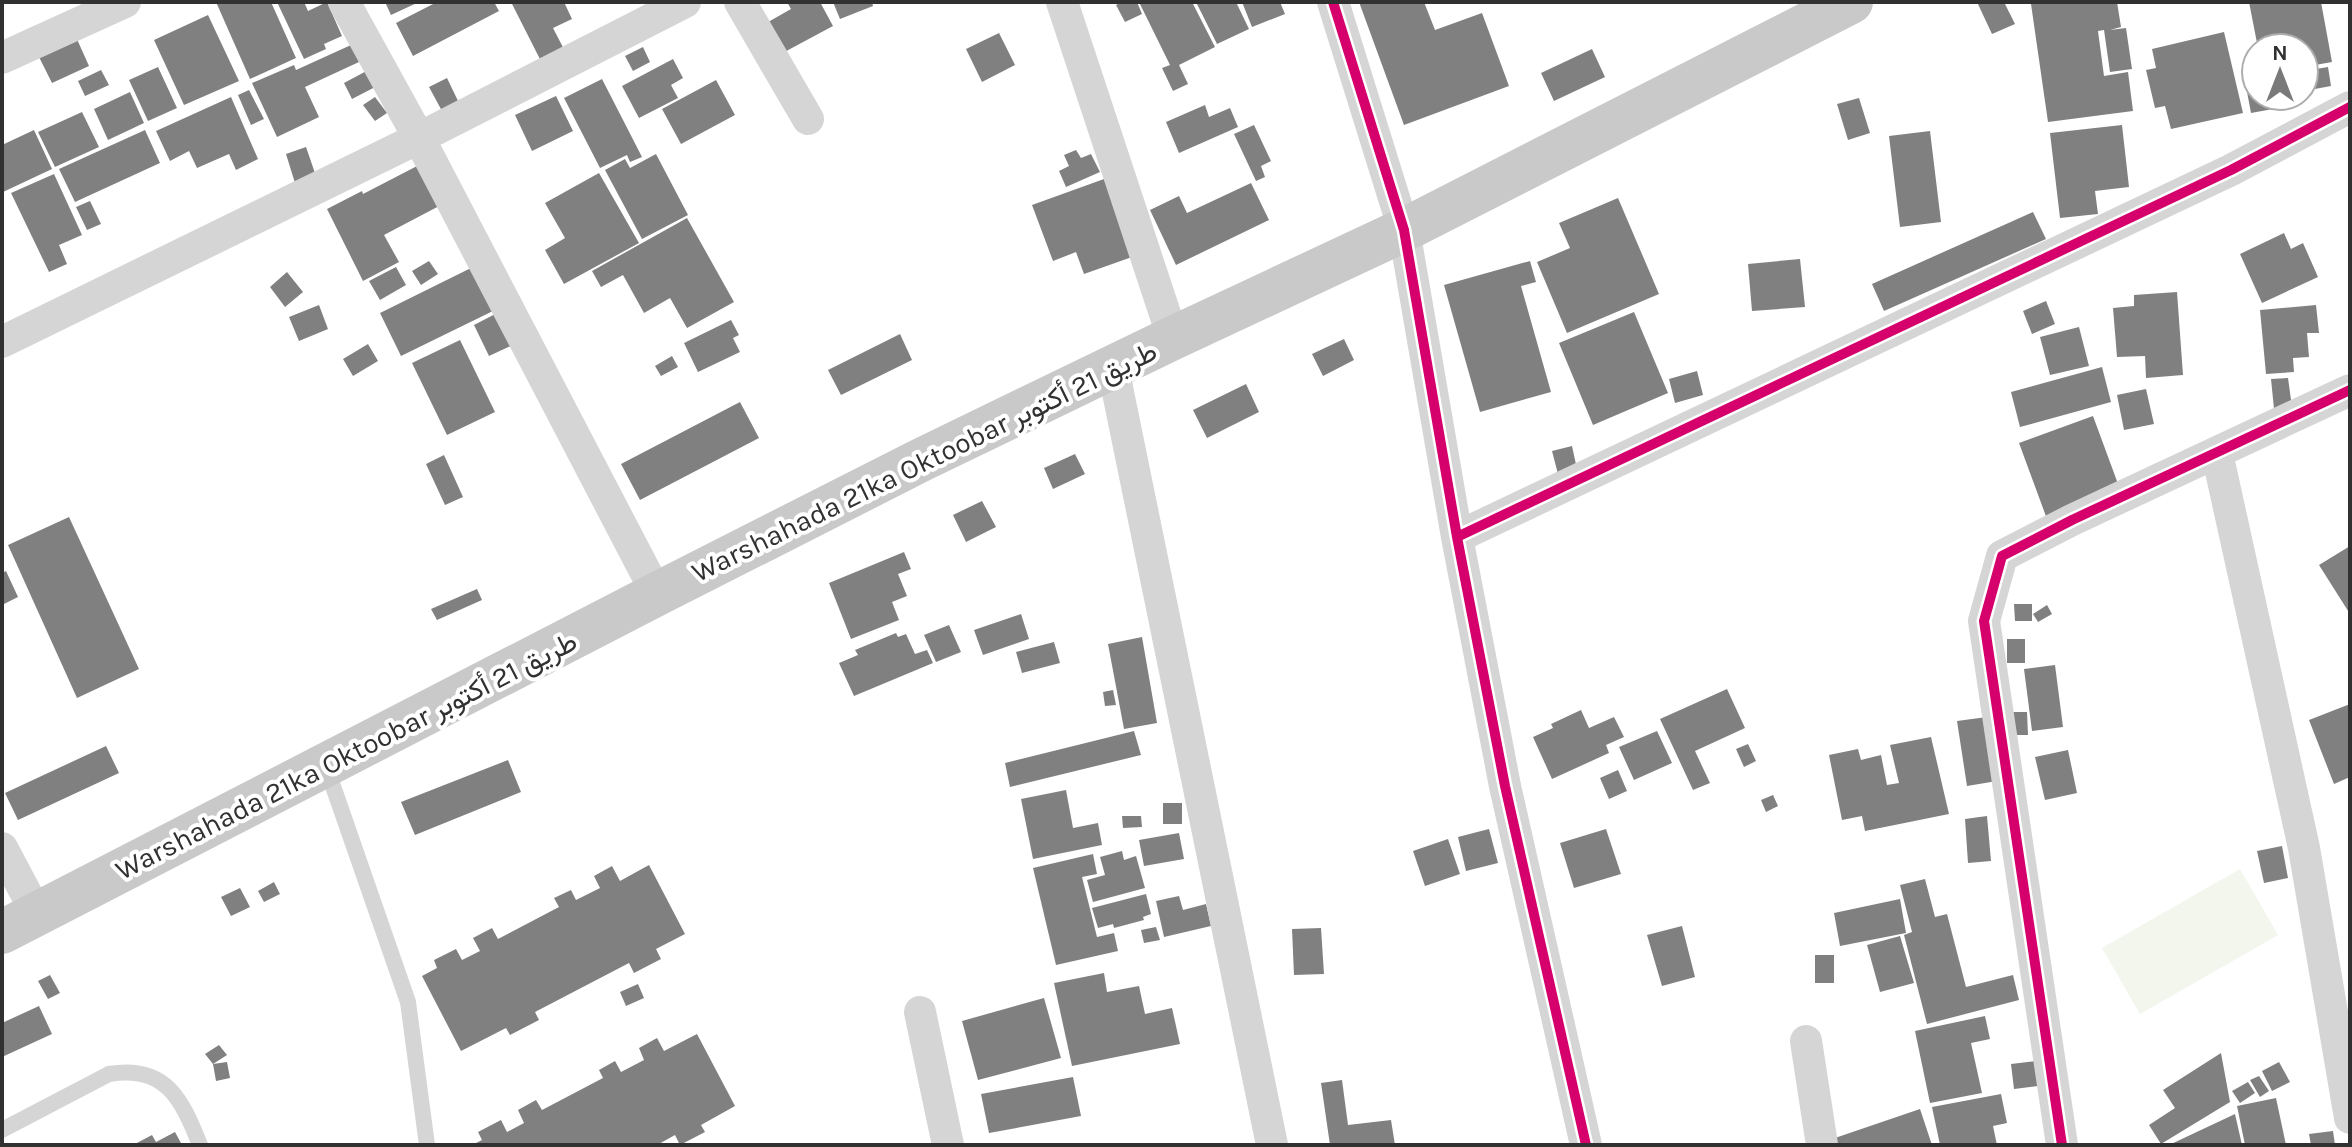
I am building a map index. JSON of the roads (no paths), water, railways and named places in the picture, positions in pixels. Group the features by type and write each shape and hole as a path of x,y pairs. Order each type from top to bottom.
{"main road":[{"name":"Warshahada 21ka Oktoobar طريق 21 أكتوبر","path":"19,923 921,460 1404,230 1851,2"}],"street":[{"path":"2,58 125,2"},
{"path":"344,2 419,138 657,594"},
{"path":"370,2 657,594"},
{"path":"2,342 419,138 685,2"},
{"path":"740,2 808,119"},
{"path":"1062,2 1173,338"},
{"path":"1333,2 1404,230 1457,537 1505,786 1586,1145"},
{"path":"1457,537 2231,170 2350,107"},
{"path":"1113,368 1272,1145"},
{"path":"2062,1145 1984,621 2002,556 2350,390"},
{"path":"2217,453 2304,848 2350,1118"},
{"path":"2,848 19,923"},
{"path":"920,1012 948,1145"},
{"path":"1806,1041 1822,1145"}],"lane":[{"path":"326,765 408,1002 427,1145"},
{"path":"2,1130 109,1074 125,1071 166,1085 185,1109 200,1145"}]}
